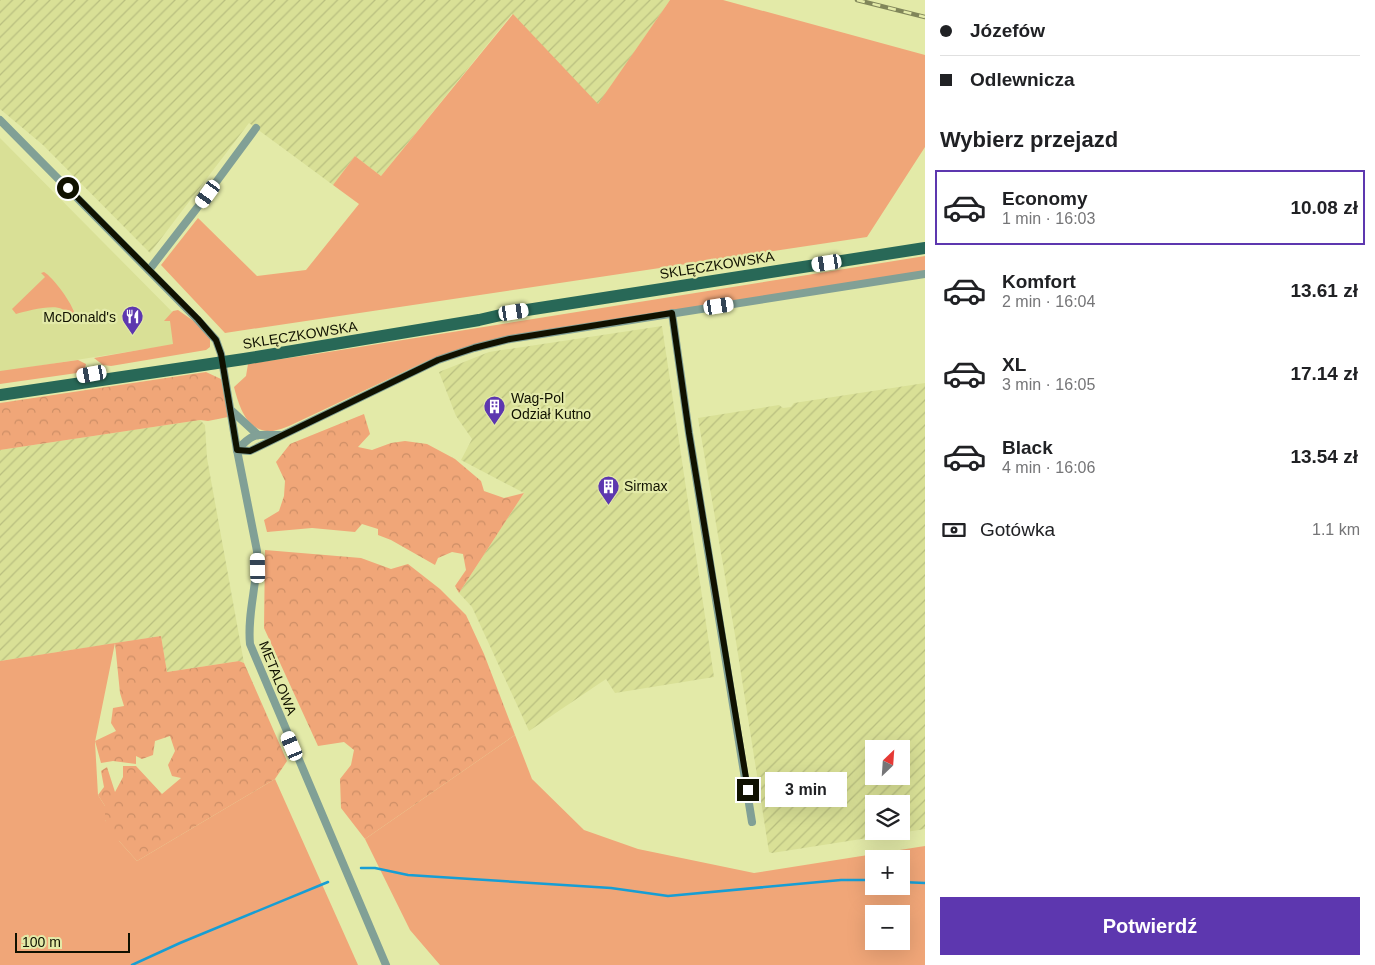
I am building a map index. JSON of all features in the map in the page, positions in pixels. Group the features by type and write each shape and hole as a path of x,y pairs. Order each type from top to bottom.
{"main road":[{"name":"SKLĘCZKOWSKA","path":"0,395 468,316 514,312 925,248"},
{"name":"SKLĘCZKOWSKA","path":"0,390 222,358"}],"street":[{"name":"METALOWA","path":"0,120 198,319 216,340 222,358 237,450 257,551 256,585 250,610 250,644 386,965"},
{"path":"149,270 256,128"},
{"path":"237,450 250,451 438,360 474,348 510,339 925,274"},
{"path":"672,313 689,433 752,822"},
{"path":"231,410 258,435"},
{"path":"237,450 250,436 280,435"}],"shaded area":[{"path":"0,0 670,0 598,105 512,14 381,176 355,156 333,185 249,123 150,253 43,145 0,109"},
{"path":"0,138 198,338 203,340 0,372"},
{"name":"Sirmax","path":"662,326 714,677 615,693 606,679 529,731 472,607 459,593 524,493 461,460 472,439 456,416 439,372 489,352"},
{"path":"925,383 925,829 910,831 910,795 865,795 865,838 772,853 769,852 698,418 779,405 783,408 791,407 794,403"},
{"path":"200,420 205,425 207,458 244,663 239,661 167,672 161,636 0,661 0,450"}],"green space":[{"path":"670,0 723,0 925,55 925,147 867,237 225,333 161,265 198,218 257,276 306,270 359,204 333,185 355,156 381,176 513,14 598,104"},
{"path":"925,256 925,271 579,326 427,361 289,426 273,431 264,431 251,423 242,410 234,387 246,376 248,364"},
{"path":"44,272 57,285 71,304 75,315 71,318 62,309 52,307 16,314 12,309 45,277 41,273"},
{"path":"178,310 195,322 210,337 210,347 206,350 111,366 103,365 94,358 173,344 170,321 164,321 173,311"},
{"path":"78,360 86,364 84,372 0,384 0,371"},
{"path":"206,372 221,379 228,417 0,450 0,403"},
{"path":"364,414 370,434 358,447 372,450 391,443 405,441 427,444 455,459 481,481 484,491 504,498 524,493 459,593 455,586 466,570 463,554 452,552 438,558 435,565 391,540 378,535 378,529 362,524 355,532 312,528 267,532 264,520 279,511 284,496 285,481 276,462 290,444"},
{"path":"265,550 361,558 391,569 408,564 440,589 466,615 484,654 515,735 365,839 341,808 340,779 351,765 354,750 344,742 318,746 264,628"},
{"path":"161,636 167,672 239,661 244,663 287,761 275,779 137,861 119,841 113,840 105,820 105,806 98,795 104,787 101,771 107,767 115,792 123,777 123,766 136,766 162,794 181,778 172,776 168,765 175,751 170,736 155,741 153,755 142,759 136,756 136,764 113,761 101,763 95,741 116,731 111,723 113,708 124,706 120,693 115,643"},
{"path":"115,643 95,742 98,795 105,806 105,820 119,841 137,861 275,779 358,965 0,965 0,661"},
{"path":"515,735 532,779 584,830 638,849 754,873 865,855 865,895 910,895 910,850 900,850 925,846 925,965 440,965 410,930 365,839"}],"waterway":[{"path":"361,868 375,868 408,875 611,888 668,896 841,880 865,880"},
{"path":"132,965 180,943 328,882"},
{"path":"910,882 925,883"}],"railway":[{"path":"857,0 925,17"}],"place":[{"name":"McDonald's","path":"132,336"},
{"name":"Wag-Pol Odział Kutno","path":"495,425"},
{"name":"Sirmax","path":"608,505"}],"route":[{"path":"68,188 198,319 216,340 221,354 237,450 250,451 438,360 474,348 510,339 672,313 689,433 748,790"}]}
